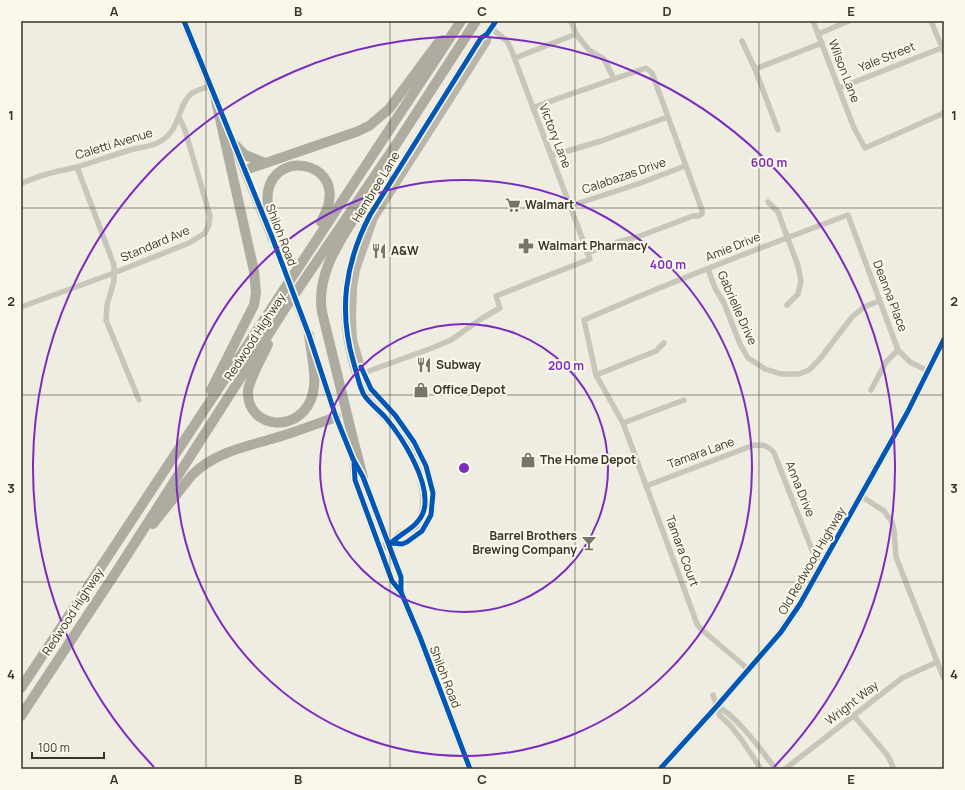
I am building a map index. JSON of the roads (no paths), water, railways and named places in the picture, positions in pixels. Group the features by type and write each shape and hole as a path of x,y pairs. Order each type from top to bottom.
{"highway":[{"name":"Redwood Highway","path":"21,688 461,21"},
{"name":"Redwood Highway","path":"21,716 120,566 286,306 395,146 476,21"},
{"path":"245,170 356,132 369,126 389,109 438,43 451,35"},
{"path":"188,434 254,305 256,293 254,271 216,101"},
{"path":"234,144 245,155 265,163"},
{"path":"363,477 322,312 321,288 330,260 368,196 395,146"},
{"path":"272,237 268,192 273,179 282,170 296,166 308,166 318,172 330,190 328,206 298,266"},
{"path":"286,306 249,384 248,392 251,405 254,411 263,418 276,423 289,421 301,415 309,403 313,392 314,378 309,335"},
{"path":"120,566 192,475 209,461 228,452 336,417"}],"main road":[{"name":"Shiloh Road","path":"184,21 272,237 309,335 336,417 353,459 363,477 387,545"},
{"name":"Hembree Lane","path":"387,545 416,525 424,510 424,490 415,462 400,436 385,417 364,396 360,375 349,347 345,317 346,292 350,268 362,229 420,133 481,38 489,31 496,21"},
{"name":"Old Redwood Highway","path":"660,769 717,706 786,625 800,604 907,413 944,339"},
{"name":"Hembree Lane","path":"360,375 395,415 414,442 426,466 433,493 431,515 422,531 407,542 402,544 387,545"},
{"path":"385,417 390,417 393,419 406,437 414,442"},
{"name":"Shiloh Road","path":"353,459 355,480 401,577 401,592 420,637 470,769"}],"street":[{"path":"571,21 576,34 589,50 604,59 614,79"},
{"name":"Wilson Lane","path":"813,21 854,128 865,148 944,113"},
{"path":"818,34 849,21"},
{"path":"931,21 943,49"},
{"name":"Victory Lane","path":"360,375 451,340 500,308 496,296 590,259 515,58 507,41 489,31"},
{"path":"515,58 576,34"},
{"path":"742,42 755,69 778,130"},
{"path":"755,69 822,43"},
{"name":"Yale Street","path":"839,88 943,49"},
{"path":"533,108 646,68 649,70 668,117 701,207 702,214 640,236 587,252"},
{"name":"Caletti Avenue","path":"21,183 45,174 77,167 129,150 150,146 160,142 168,136 179,117 185,101 190,95 210,86"},
{"name":"Standard Ave","path":"21,307 114,273 189,242 205,232 209,225 210,216 185,130 179,117"},
{"path":"551,156 601,141 668,117"},
{"name":"Calabazas Drive","path":"570,206 638,184 685,166"},
{"path":"77,167 114,265 114,281 107,305 106,320 139,400"},
{"path":"768,202 778,212 798,266 801,281 798,294 787,305"},
{"name":"Amie Drive","path":"584,320 639,296 848,215"},
{"name":"Deanna Place","path":"848,215 898,350 910,362 928,371"},
{"name":"Gabrielle Drive","path":"708,269 715,288 724,303 740,344 748,358 765,369 781,374 799,374 809,370 819,360 852,317 864,307 879,301"},
{"name":"Tamara Court","path":"584,320 596,375 623,423 698,624 701,629 748,669"},
{"path":"596,375 656,351 664,343"},
{"path":"871,390 886,362 898,350"},
{"path":"623,423 684,400"},
{"name":"Tamara Lane","path":"646,486 754,445 765,445"},
{"name":"Anna Drive","path":"765,445 774,453 814,554 824,561"},
{"path":"861,496 884,511 892,522 896,557 944,679"},
{"name":"Wright Way","path":"785,769 902,678 937,662"},
{"path":"713,695 720,716 730,725 741,739 761,769"},
{"path":"717,706 725,710 740,725 776,769"},
{"path":"854,716 888,756 894,769"}],"place":[{"name":"Walmart","path":"513,205"},
{"name":"Walmart Pharmacy","path":"526,246"},
{"name":"A&W","path":"379,251"},
{"name":"Subway","path":"424,365"},
{"name":"Office Depot","path":"421,390"},
{"name":"The Home Depot","path":"528,460"},
{"name":"Barrel Brothers Brewing Company","path":"589,543"}]}
